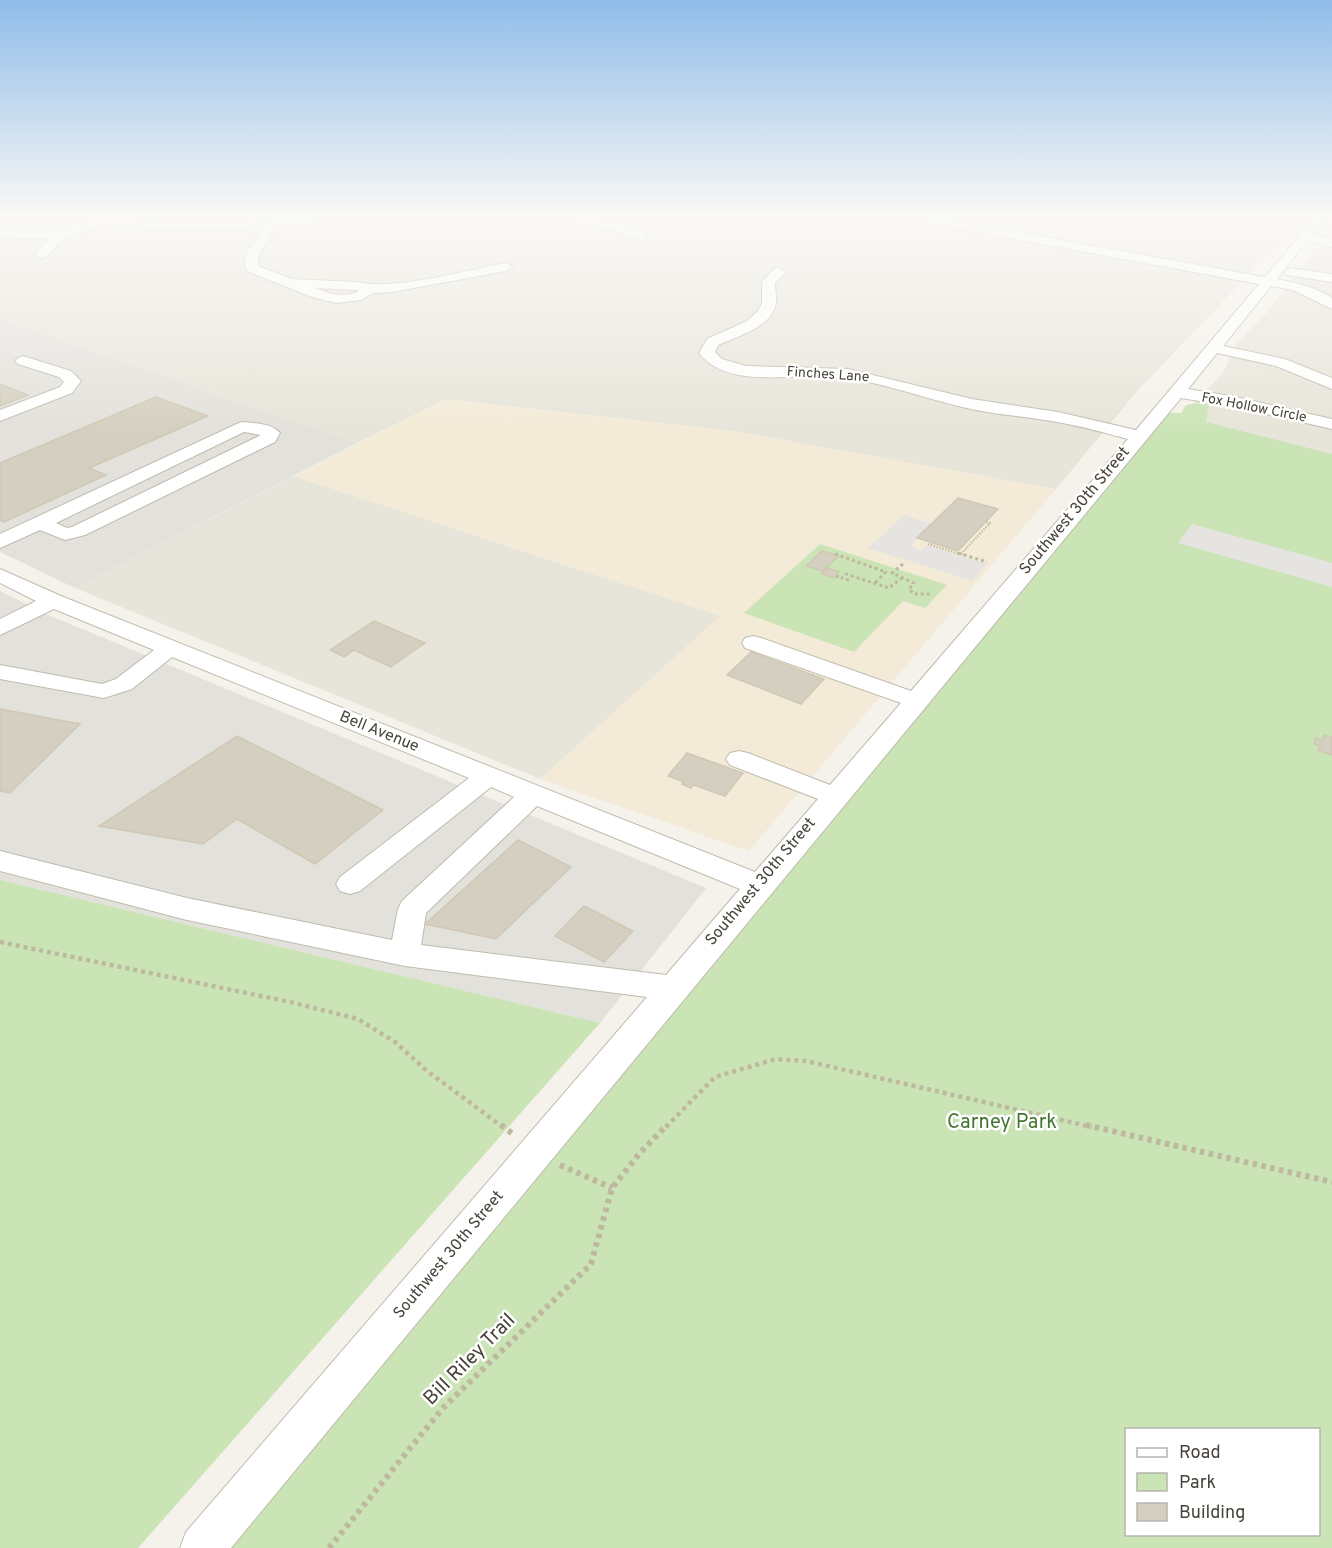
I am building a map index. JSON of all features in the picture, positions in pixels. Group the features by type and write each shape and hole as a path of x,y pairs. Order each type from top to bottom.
{"street":[{"path":"307,289 333,299 359,297 366,293 366,289"},
{"name":"Finches Lane","path":"769,289 768,308 763,315 743,328 712,342 707,353 711,358 726,366 752,371 829,372 878,378 972,404 1057,417 1138,436"},
{"name":"Southwest 30th Street","path":"202,1548 1177,392 1261,289"},
{"path":"1306,289 1332,305"},
{"path":"1212,348 1280,362 1332,384"},
{"path":"0,417 66,390 73,381 66,375 23,361"},
{"name":"Fox Hollow Circle","path":"1177,392 1236,402 1332,424"},
{"path":"0,542 241,427 271,433 269,438 78,531 65,534 40,523"},
{"name":"Bell Avenue","path":"0,575 53,601 759,885"},
{"path":"0,628 53,601"},
{"path":"753,643 915,700"},
{"path":"0,672 104,691 124,684 170,648"},
{"path":"739,759 834,796"},
{"path":"350,884 488,776"},
{"path":"405,954 412,909 533,794"},
{"path":"0,861 188,909 405,954 672,988"}],"path":[{"path":"961,554 990,524 986,522"},
{"path":"928,544 987,562"},
{"path":"835,554 854,558 858,562 914,583 909,586 914,594 931,594"},
{"path":"892,573 903,564"},
{"path":"874,584 886,572"},
{"path":"842,578 846,574 889,588 902,578"},
{"path":"836,576 849,580"},
{"path":"0,942 290,1002 358,1019 395,1042 427,1071 536,1152 612,1188 639,1154 715,1077 776,1059 806,1061 1332,1182"},
{"name":"Bill Riley Trail","path":"329,1548 442,1409 591,1264 612,1188"}],"shaded area":[{"path":"0,289 1235,289 1139,389 1056,489 732,431 446,399 357,443 0,319"},
{"path":"1285,289 1332,289 1332,463 1174,425 1223,373 1235,346"},
{"path":"0,319 357,443 75,588 0,552"},
{"path":"445,399 732,431 1056,489 749,851 540,779 720,616 294,476"},
{"path":"294,476 721,616 540,779 75,588"},
{"path":"904,515 932,524 910,546 921,551 927,545 987,564 972,581 868,548"},
{"path":"1192,524 1332,563 1332,587 1178,543"},
{"path":"0,591 46,614 706,888 600,1023 0,880"}],"green space":[{"name":"Carney Park","path":"1209,404 1206,422 1332,454 1332,1548 232,1548 1070,517 1154,420 1162,422 1169,413 1181,413 1186,405"},
{"path":"820,544 947,585 925,608 903,601 854,652 744,613"},
{"path":"0,880 600,1023 138,1548 0,1548"}],"building":[{"path":"0,384 28,395 0,406"},
{"path":"156,397 208,416 89,468 106,475 4,522 0,520 0,463"},
{"path":"958,498 998,509 958,551 917,538"},
{"path":"822,551 839,556 822,571 806,566"},
{"path":"827,568 839,572 833,578 821,573"},
{"path":"374,621 425,643 391,667 354,650 344,657 330,650"},
{"path":"751,652 824,679 801,704 727,675"},
{"path":"0,709 80,724 10,793 0,791"},
{"path":"1324,735 1332,737 1332,755 1318,750 1320,746 1314,744 1316,738 1322,740"},
{"path":"237,736 383,810 315,864 237,819 203,844 99,826"},
{"path":"687,753 743,773 725,796 694,785 691,788 682,784 684,782 668,776"},
{"path":"518,840 571,867 496,939 425,924"},
{"path":"584,906 633,931 604,962 555,936"}]}
